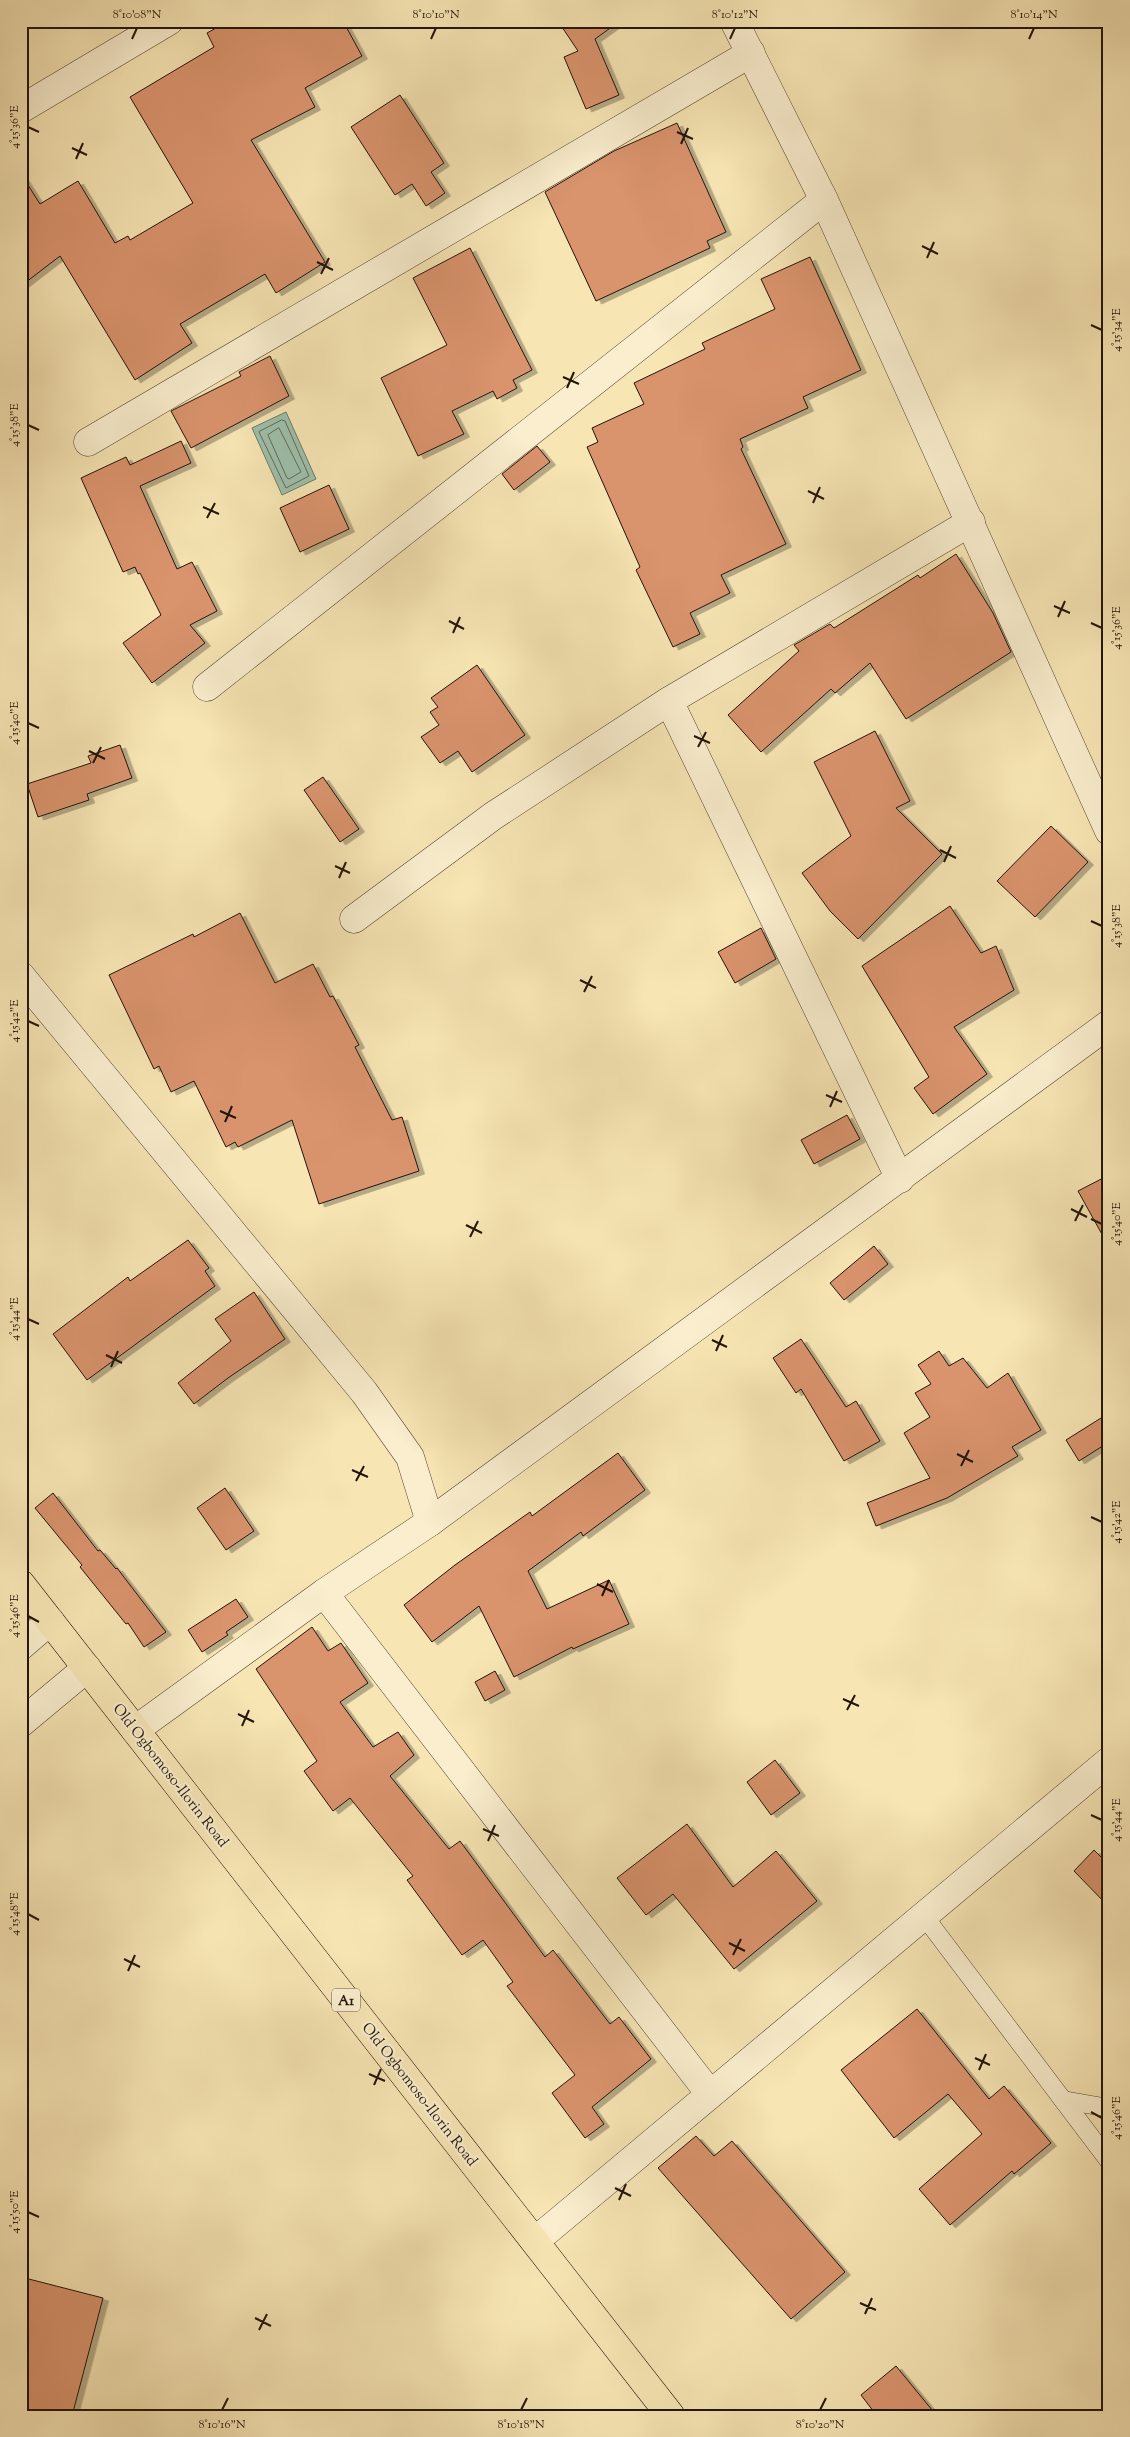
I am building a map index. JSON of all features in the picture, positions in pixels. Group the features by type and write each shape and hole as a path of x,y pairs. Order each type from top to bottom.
{"highway":[{"name":"Old Ogbomoso-Ilorin Road","path":"21,1584 671,2416"}],"street":[{"path":"21,109 169,21"},
{"path":"734,21 824,200 1109,831"},
{"path":"88,442 750,54"},
{"path":"207,687 824,200"},
{"path":"354,919 493,816 669,701 971,522"},
{"path":"669,701 900,1179"},
{"path":"21,976 364,1392 410,1457 430,1522"},
{"path":"136,1730 324,1593 430,1522 1109,1024"},
{"path":"324,1593 710,2094"},
{"path":"21,1646 50,1621"},
{"path":"21,1723 87,1668"},
{"path":"535,2241 1109,1761"}],"lane":[{"path":"924,1916 1109,2161"},
{"path":"1062,2100 1109,2108"}],"water":[{"path":"286,412 316,479 282,495 252,428"}],"building":[{"path":"229,21 343,21 362,56 305,88 315,107 251,140 325,262 276,293 265,274 180,324 192,343 135,380 60,256 21,286 21,174 40,204 78,181 115,243 128,236 130,240 193,203 130,97 214,47 207,33"},
{"path":"558,21 620,21 595,39 619,95 586,109 564,57 578,51"},
{"path":"400,95 444,163 431,172 445,193 426,206 412,184 395,195 351,127"},
{"path":"677,123 726,232 707,241 710,248 596,301 545,192 614,151"},
{"path":"470,248 532,370 513,380 517,388 497,399 493,391 452,411 464,434 418,456 381,378 447,345 413,278"},
{"path":"810,257 861,370 803,397 808,408 740,439 743,447 741,449 786,544 721,575 730,593 690,613 700,634 673,647 636,570 640,567 587,447 598,442 592,428 644,404 634,383 705,349 702,343 775,309 761,279"},
{"path":"270,356 289,396 191,448 171,411 241,376 239,372"},
{"path":"181,441 191,463 140,486 177,569 192,562 217,611 190,625 205,643 152,683 123,643 161,615 140,573 138,574 135,567 123,572 81,478 126,457 130,465"},
{"path":"537,446 550,462 514,490 502,474"},
{"path":"329,485 349,529 300,552 280,508"},
{"path":"956,554 993,613 1011,652 906,719 870,663 835,693 831,689 761,752 728,715 799,651 794,645 830,624 834,628 918,575 920,578"},
{"path":"477,665 525,735 472,772 458,751 440,763 421,737 439,725 430,712 438,707 431,698"},
{"path":"875,731 910,801 896,808 942,854 858,939 830,911 802,873 851,836 814,762"},
{"path":"120,745 132,778 87,794 89,800 38,817 27,784 91,763 88,756"},
{"path":"323,777 359,829 340,842 304,790"},
{"path":"1051,826 1088,862 1035,917 997,881"},
{"path":"950,906 981,953 996,946 1014,990 954,1027 987,1074 933,1114 914,1088 929,1077 862,966"},
{"path":"240,913 275,983 313,964 330,997 333,996 359,1045 355,1047 392,1120 402,1117 419,1171 319,1204 292,1120 238,1147 235,1142 226,1147 194,1081 171,1092 159,1066 154,1069 109,975 193,934 194,937"},
{"path":"761,928 776,959 735,983 718,952"},
{"path":"847,1115 860,1139 814,1164 801,1140"},
{"path":"1109,1175 1109,1247 1078,1191"},
{"path":"188,1240 209,1268 205,1271 215,1286 87,1380 53,1334 128,1277 130,1281"},
{"path":"874,1246 888,1264 844,1300 830,1283"},
{"path":"254,1292 285,1339 194,1404 178,1383 231,1341 215,1319"},
{"path":"801,1339 846,1407 856,1401 880,1441 844,1461 801,1389 796,1393 773,1358"},
{"path":"939,1351 949,1366 963,1358 987,1388 1008,1373 1041,1430 1012,1447 1018,1456 947,1498 876,1526 867,1503 930,1478 904,1433 930,1417 915,1393 931,1384 918,1365"},
{"path":"1109,1413 1109,1442 1079,1461 1066,1440"},
{"path":"618,1453 645,1490 583,1536 581,1532 528,1571 547,1609 609,1580 629,1624 573,1649 572,1647 514,1677 479,1606 432,1642 404,1605 455,1565 530,1512 532,1516"},
{"path":"225,1488 254,1531 226,1550 197,1508"},
{"path":"53,1493 98,1551 100,1550 117,1568 166,1632 144,1647 128,1623 126,1624 80,1567 82,1565 35,1508"},
{"path":"236,1599 248,1617 226,1632 228,1635 202,1652 188,1630"},
{"path":"312,1627 328,1651 341,1643 368,1683 340,1702 373,1747 398,1732 414,1755 390,1776 449,1849 460,1841 545,1957 553,1950 610,2024 619,2017 651,2059 592,2107 604,2124 585,2138 552,2093 575,2075 507,1986 513,1982 483,1940 462,1955 407,1880 413,1876 350,1798 333,1811 304,1771 317,1761 256,1669"},
{"path":"495,1671 505,1690 485,1701 475,1682"},
{"path":"775,1760 800,1793 771,1815 747,1782"},
{"path":"687,1824 733,1887 776,1851 817,1901 734,1969 673,1894 646,1915 617,1878"},
{"path":"1094,1850 1109,1865 1109,1907 1074,1871"},
{"path":"917,2009 989,2099 1004,2086 1051,2143 1014,2174 1012,2171 950,2225 919,2189 982,2134 948,2094 894,2138 841,2070"},
{"path":"696,2136 714,2156 732,2141 845,2272 791,2319 658,2168"},
{"path":"21,2277 103,2298 72,2416 21,2416"},
{"path":"896,2366 937,2416 877,2416 861,2395"}]}
